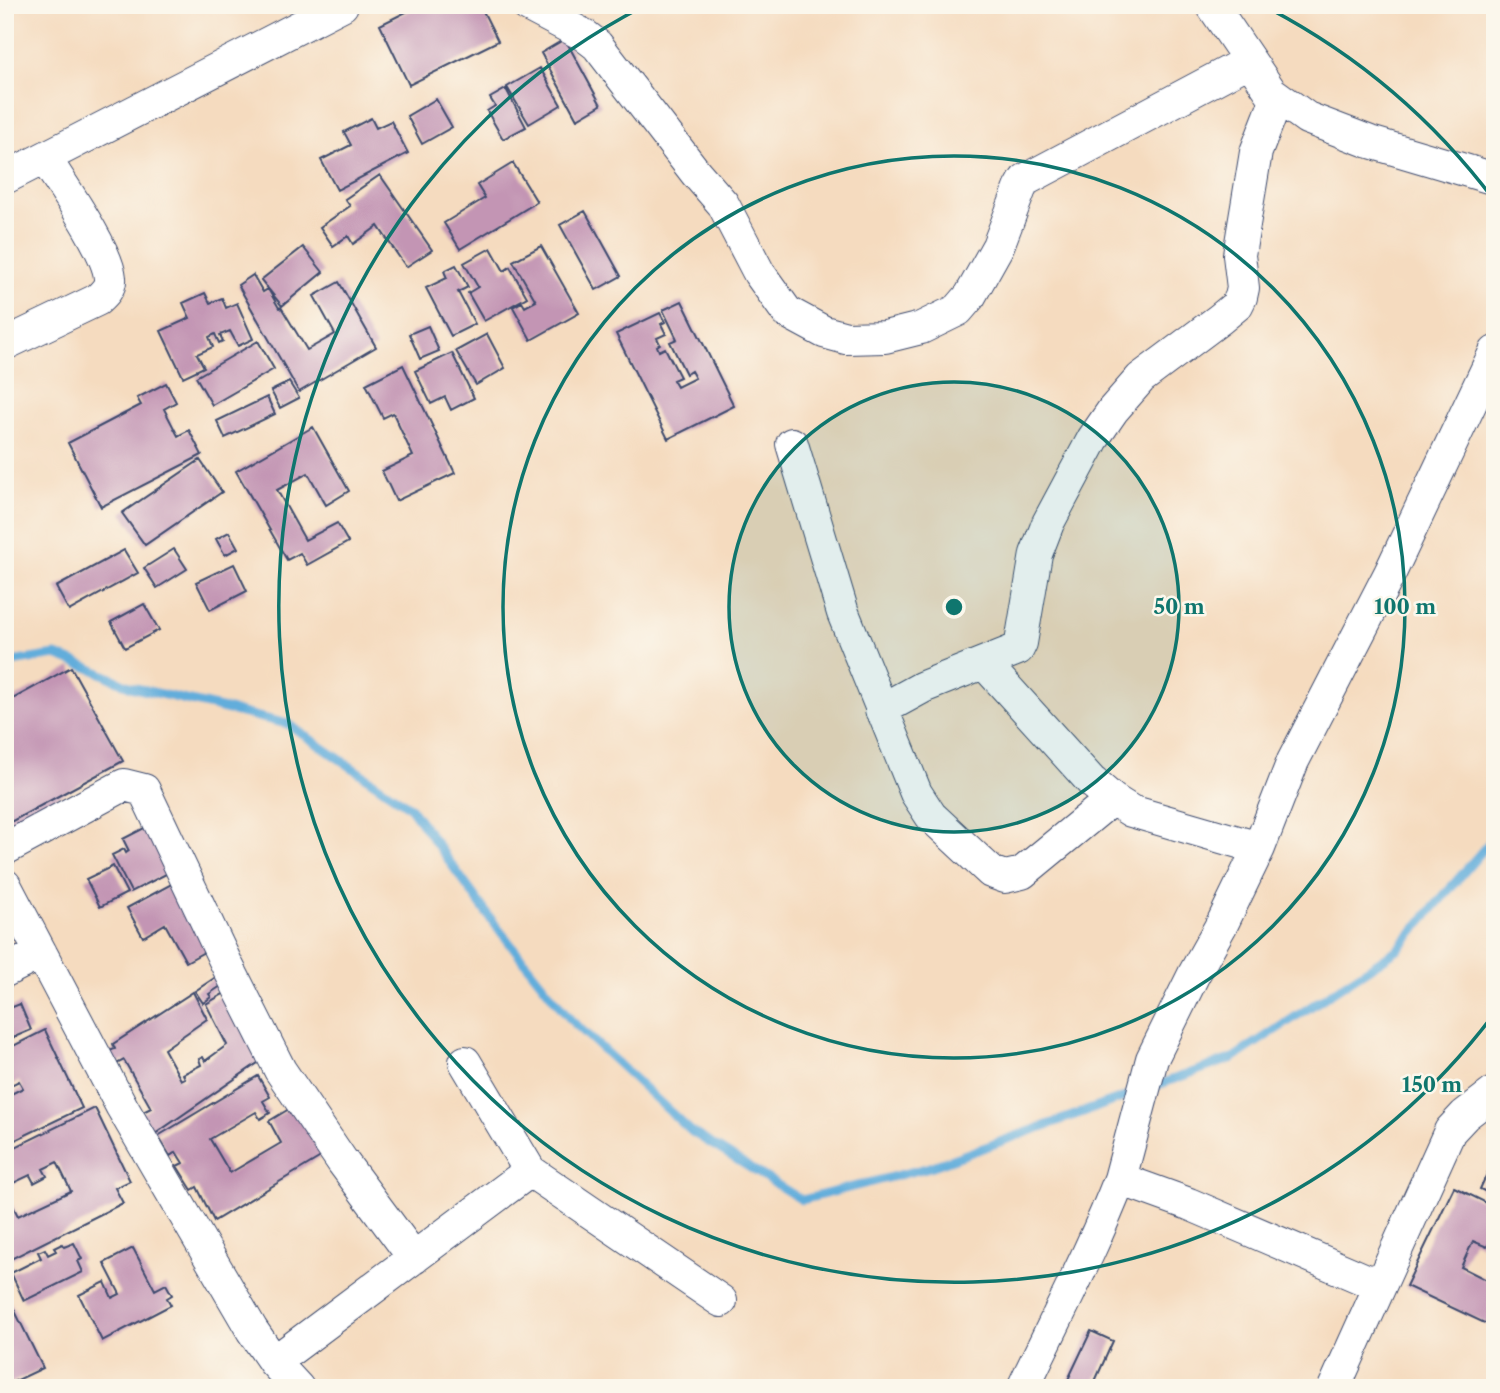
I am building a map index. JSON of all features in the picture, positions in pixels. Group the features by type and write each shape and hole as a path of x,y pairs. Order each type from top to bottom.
{"street":[{"path":"5,178 342,5"},
{"path":"527,5 584,35 597,45 723,204 760,273 787,312 824,332 846,338 864,339 903,334 958,310 970,296 998,246 1025,180 1249,61"},
{"path":"1212,5 1277,98 1307,118 1326,127 1495,179"},
{"path":"881,710 923,687 1014,652 1019,646 1036,554 1048,523 1093,439 1113,410 1141,378 1220,319 1241,297 1243,288 1239,255 1256,152 1277,98"},
{"path":"5,344 97,300 105,293 111,281 104,257 45,158"},
{"path":"1023,1388 1080,1266 1094,1243 1120,1179 1130,1133 1152,1059 1259,848 1293,761 1396,561 1495,352"},
{"path":"792,444 843,613 916,793 931,816 991,872 1005,877 1022,873 1112,799"},
{"path":"985,664 1091,781 1112,799 1131,811 1259,848"},
{"path":"5,849 124,785 144,790 280,1070 342,1161 414,1258"},
{"path":"5,885 122,1107 251,1330 274,1362 298,1388"},
{"path":"5,971 41,953"},
{"path":"465,1062 530,1171 721,1301"},
{"path":"1334,1388 1451,1131 1465,1115 1495,1092"},
{"path":"274,1362 530,1171"},
{"path":"1120,1179 1189,1204 1380,1286"}],"building":[{"path":"420,5 480,5 498,41 409,85 380,25"},
{"path":"565,39 601,105 577,119 541,53"},
{"path":"540,68 561,105 529,124 507,87"},
{"path":"506,89 526,127 503,139 487,111 495,106 490,98"},
{"path":"436,99 452,127 422,144 407,116"},
{"path":"371,118 376,128 391,121 408,153 337,190 321,160 351,145 344,132"},
{"path":"513,163 537,202 460,249 444,223 485,198 477,185"},
{"path":"380,175 432,250 406,267 378,226 353,244 348,236 333,246 320,227 350,206 345,199"},
{"path":"585,211 621,276 596,290 560,225"},
{"path":"541,246 579,313 531,340 513,307 522,302 525,307 536,301 513,261"},
{"path":"303,247 323,272 282,306 261,280"},
{"path":"491,248 504,271 510,267 527,297 484,321 468,293 478,287 464,263"},
{"path":"456,265 468,287 458,292 475,324 451,336 426,288 447,278 444,271"},
{"path":"253,275 263,292 268,289 279,308 281,307 307,350 335,334 314,296 339,282 376,347 299,392 238,285"},
{"path":"205,293 210,303 222,298 226,308 237,303 253,339 238,346 230,331 220,335 223,341 219,343 215,334 209,337 213,347 197,354 204,367 183,377 161,331 190,318 183,303"},
{"path":"682,301 734,406 668,439 616,334 660,313 665,322 661,324 666,334 657,338 660,344 657,346 659,351 665,348 680,377 673,380 677,387 695,378 691,371 686,374 670,342 677,339 663,310"},
{"path":"428,326 439,351 420,359 409,334"},
{"path":"487,334 505,368 476,385 456,351"},
{"path":"258,341 274,369 212,405 196,377"},
{"path":"452,353 474,398 451,410 445,397 431,404 415,371"},
{"path":"403,365 455,473 396,501 382,471 413,456 393,413 383,418 366,384"},
{"path":"289,382 299,398 280,408 271,391"},
{"path":"166,383 176,402 164,409 178,436 189,430 202,455 101,507 68,443 141,405 137,398"},
{"path":"267,397 275,414 225,438 217,421"},
{"path":"313,427 349,491 326,505 308,473 277,490 305,540 337,523 348,542 307,565 300,553 287,560 236,471"},
{"path":"200,460 222,492 145,545 122,513"},
{"path":"229,532 238,548 225,555 216,539"},
{"path":"174,549 187,569 157,588 144,568"},
{"path":"124,550 138,573 69,611 56,587"},
{"path":"234,564 247,591 210,610 196,582"},
{"path":"144,604 159,630 125,648 111,622"},
{"path":"71,667 123,761 5,825 5,703"},
{"path":"150,825 174,870 131,892 112,855 124,849 126,853 129,851 123,839"},
{"path":"113,866 127,893 100,907 86,879"},
{"path":"177,881 213,947 186,962 165,924 143,937 127,908"},
{"path":"216,977 221,986 209,994 211,997 203,1003 195,991"},
{"path":"234,988 268,1056 152,1136 139,1114 151,1108 124,1060 109,1068 101,1054 115,1049 113,1044 193,992 207,1019 164,1049 181,1080 185,1078 183,1074 201,1065 199,1059 203,1057 205,1061 227,1045 206,1004"},
{"path":"20,1004 31,1030 5,1041 5,1010"},
{"path":"45,1030 82,1108 5,1145 5,1097 23,1088 19,1081 11,1085 5,1072 5,1050"},
{"path":"258,1076 270,1097 263,1101 270,1113 260,1119 256,1112 210,1139 230,1173 281,1143 269,1121 294,1106 324,1155 214,1221 197,1187 192,1190 177,1166 183,1163 176,1152 170,1156 158,1136"},
{"path":"95,1108 130,1181 115,1188 123,1203 5,1262 5,1190 18,1216 71,1191 57,1162 43,1169 47,1176 34,1183 30,1175 5,1187 5,1152"},
{"path":"1492,1163 1495,1164 1495,1196 1480,1189"},
{"path":"1454,1187 1495,1207 1495,1232 1487,1247 1473,1241 1461,1267 1495,1284 1495,1328 1406,1286"},
{"path":"74,1243 82,1259 78,1261 83,1272 24,1301 11,1273 41,1258 38,1252 45,1249 48,1255 62,1244 64,1247"},
{"path":"133,1248 155,1290 166,1284 172,1295 167,1298 171,1305 102,1341 79,1295 105,1282 112,1298 120,1294 104,1263"},
{"path":"10,1301 43,1368 5,1386 5,1303"},
{"path":"1091,1331 1113,1341 1092,1388 1064,1388"}],"waterway":[{"path":"5,663 56,655 131,687 288,724 410,807 493,922 571,1020 692,1132 802,1200 930,1167 1136,1093"},
{"path":"1152,1087 1233,1058 1398,949 1495,836"}]}
